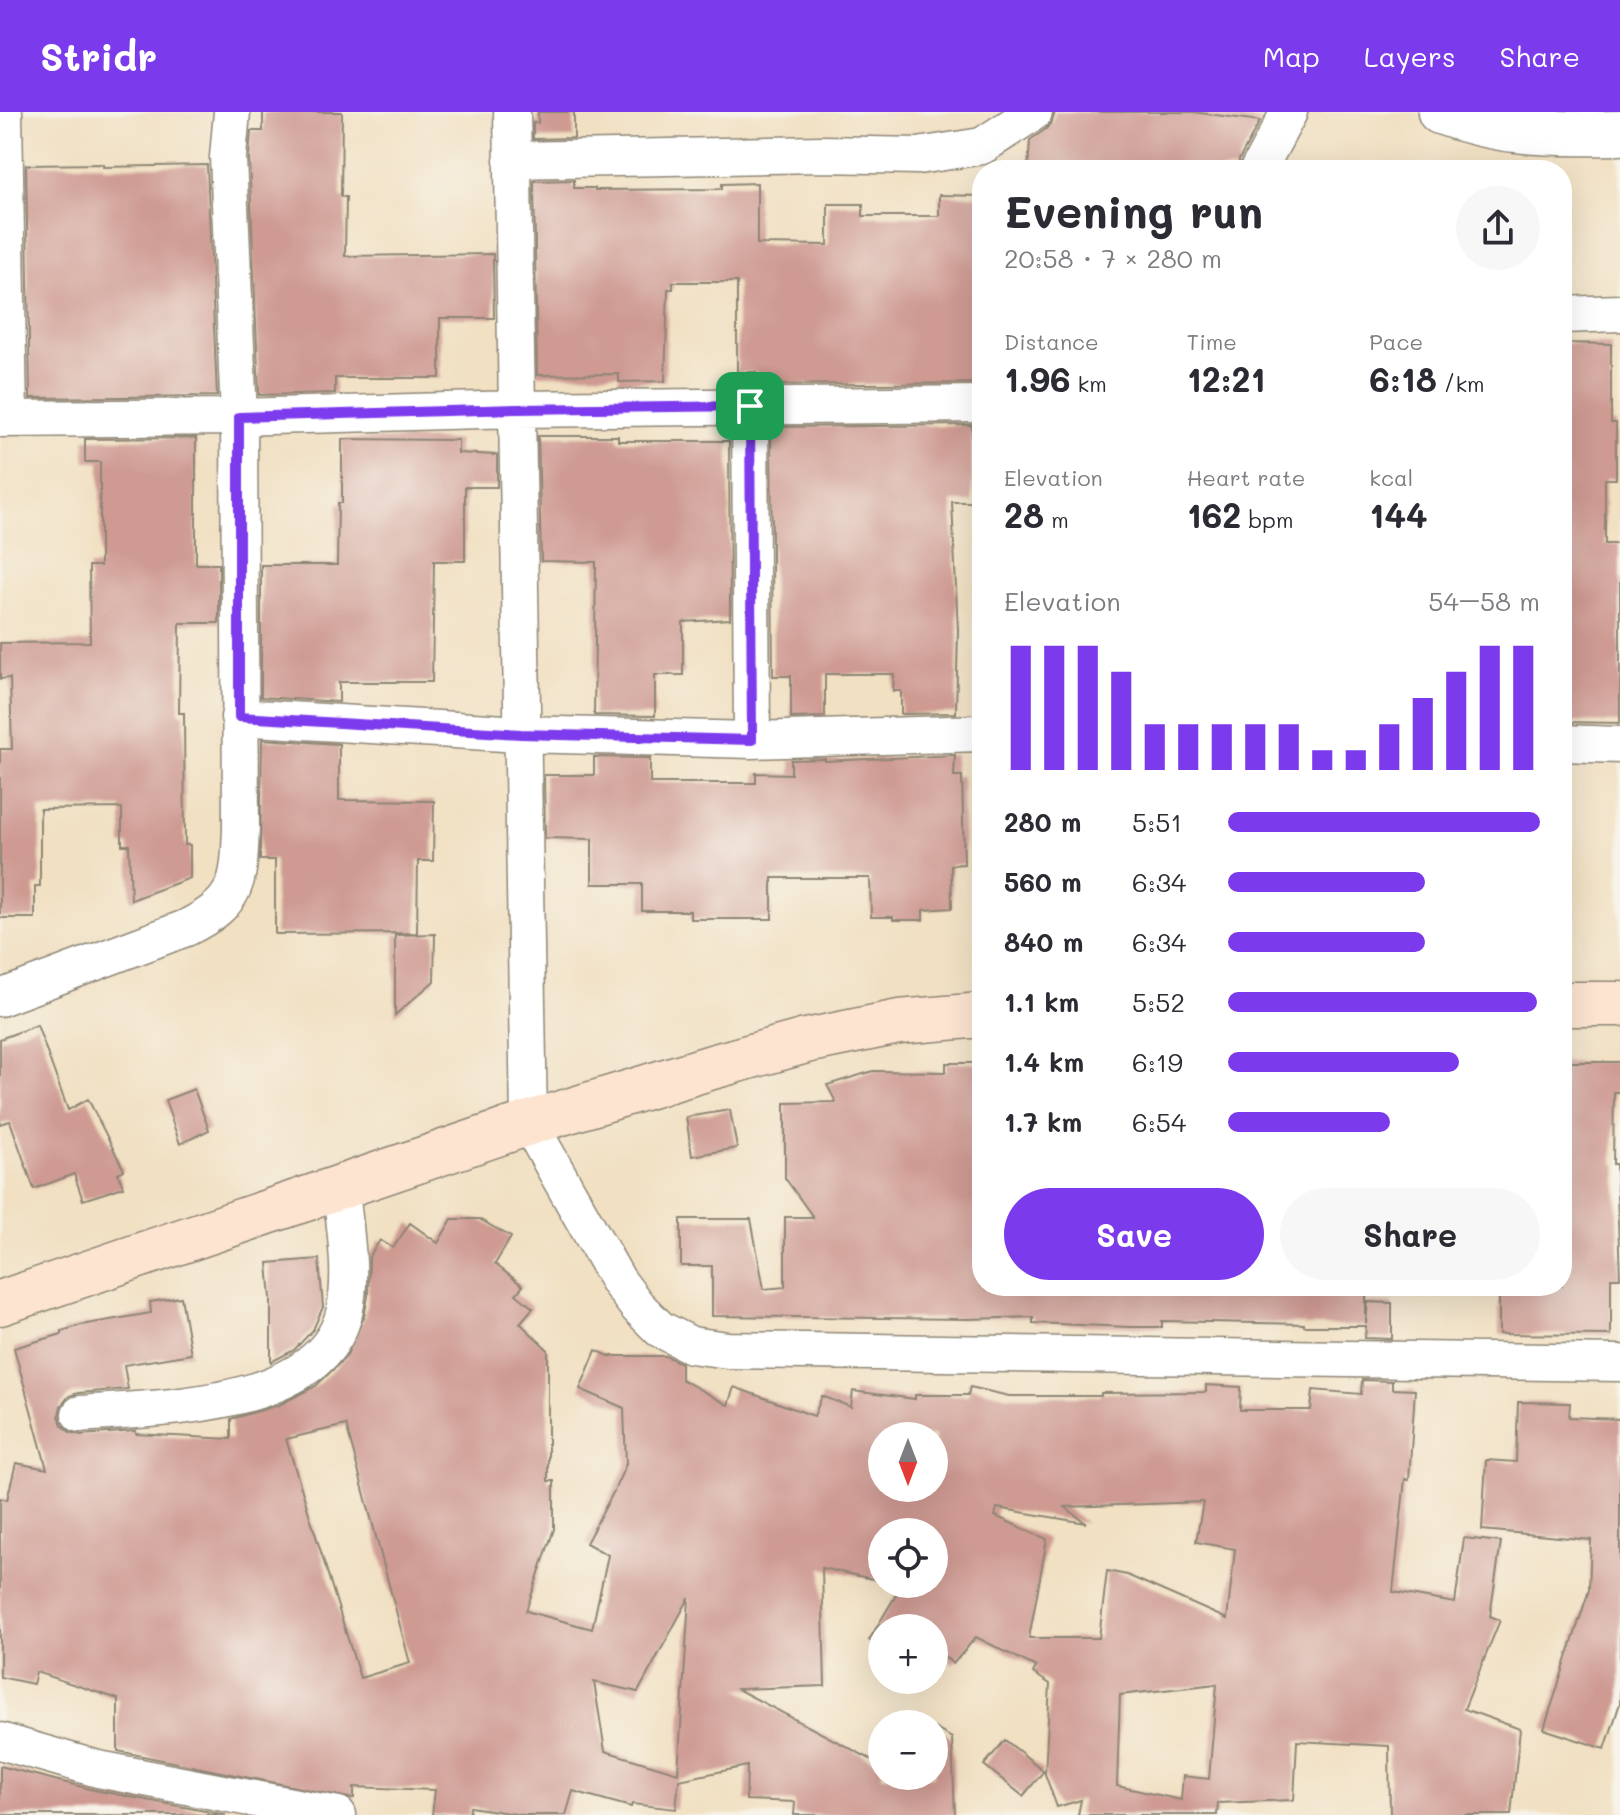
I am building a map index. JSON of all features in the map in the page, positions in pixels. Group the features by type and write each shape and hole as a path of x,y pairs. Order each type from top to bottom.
{"main road":[{"path":"1572,1004 1620,1004"},
{"path":"0,1303 529,1123 806,1041 899,1022 972,1016"}],"street":[{"path":"4,112 4,419 972,404"},
{"path":"0,998 211,916 228,900 235,884 240,857 239,417 228,157 232,112"},
{"path":"512,112 529,1123 618,1281 637,1306 660,1329 691,1345 728,1350 1620,1363"},
{"path":"512,160 823,154 918,156 982,146 1034,112"},
{"path":"1263,160 1289,112"},
{"path":"1440,112 1474,125 1521,133 1620,133"},
{"path":"1572,315 1620,313"},
{"path":"750,406 752,740"},
{"path":"239,717 521,734 752,740 972,733"},
{"path":"1572,743 1620,745"},
{"path":"80,1414 228,1398 265,1389 299,1372 320,1356 336,1335 345,1310 346,1255 341,1188"},
{"path":"0,1741 98,1769 338,1815"}],"building":[{"path":"263,112 342,112 341,197 346,197 345,256 493,254 494,318 440,318 440,378 335,378 335,393 259,395 249,157 251,131 263,131"},
{"path":"538,112 574,112 574,138 533,139 533,123 538,123"},
{"path":"1055,112 1193,112 1260,121 1239,160 1029,160 1030,140 1052,122"},
{"path":"103,164 103,167 207,165 217,396 30,398 26,165"},
{"path":"574,180 574,188 595,190 722,189 722,184 757,183 757,244 828,245 828,204 863,204 863,216 939,216 939,195 972,196 972,383 756,385 756,372 737,372 737,282 673,282 673,289 668,289 665,381 619,382 619,374 537,375 534,181"},
{"path":"1572,343 1611,344 1611,423 1616,423 1616,479 1605,479 1605,544 1620,544 1620,723 1572,722"},
{"path":"972,425 972,502 952,502 958,630 956,713 901,714 901,691 893,691 894,674 825,674 825,717 791,718 791,676 773,676 771,427"},
{"path":"538,436 618,436 618,441 729,441 730,619 683,622 683,675 655,675 655,716 594,715 596,562 541,561"},
{"path":"196,438 196,564 219,564 219,623 180,623 179,713 184,713 185,845 190,845 190,878 131,900 129,845 122,845 122,808 40,809 40,886 35,886 35,918 0,918 0,749 12,749 10,678 0,679 0,643 90,642 89,566 100,566 100,462 85,462 85,439"},
{"path":"342,439 458,440 458,453 497,455 497,487 465,487 465,561 434,561 432,682 339,682 339,702 261,697 261,565 337,565 338,503 342,503"},
{"path":"262,739 339,744 339,800 434,801 433,861 418,861 417,933 275,934 275,860 260,860"},
{"path":"955,755 954,776 962,776 964,864 951,865 952,908 923,910 923,920 871,917 870,878 772,878 772,919 690,919 690,911 642,911 642,884 592,884 592,839 545,838 544,775 594,775 594,757 650,758 650,783 756,783 756,773 791,774 791,760"},
{"path":"435,934 434,981 395,1015 395,935"},
{"path":"37,1025 68,1110 88,1099 124,1170 118,1173 123,1187 83,1200 74,1174 34,1189 10,1121 0,1124 0,1039"},
{"path":"1572,1062 1620,1062 1620,1092 1614,1092 1613,1164 1616,1164 1620,1278 1611,1278 1611,1335 1499,1334 1499,1296 1572,1296"},
{"path":"946,1063 972,1063 972,1296 1366,1296 1366,1324 1368,1302 1392,1303 1392,1339 1365,1338 1366,1326 1162,1321 1162,1327 1130,1327 1033,1323 1033,1317 712,1316 712,1266 681,1266 681,1219 751,1219 764,1289 785,1287 785,1217 813,1217 785,1178 785,1103 836,1102 827,1085 873,1071 946,1072"},
{"path":"194,1089 209,1130 180,1144 165,1100"},
{"path":"730,1110 737,1148 692,1156 686,1117"},
{"path":"452,1219 479,1219 511,1237 495,1264 523,1286 516,1294 533,1308 520,1323 548,1350 548,1481 554,1481 554,1529 526,1611 592,1629 608,1555 586,1543 626,1464 624,1408 580,1389 596,1350 609,1356 666,1356 681,1363 681,1379 728,1405 734,1387 814,1416 822,1396 851,1407 853,1391 915,1399 915,1395 968,1395 970,1387 1009,1396 1101,1396 1101,1393 1206,1392 1206,1385 1241,1387 1240,1410 1311,1410 1313,1390 1361,1394 1362,1380 1392,1381 1392,1389 1415,1390 1409,1480 1405,1479 1393,1592 1455,1603 1464,1538 1501,1542 1490,1616 1500,1620 1464,1709 1520,1729 1511,1815 1390,1815 1389,1746 1297,1741 1294,1800 1218,1803 1217,1815 1078,1815 1081,1800 1057,1807 1045,1774 1050,1684 1033,1673 1036,1667 976,1637 953,1664 948,1660 948,1614 885,1614 894,1598 948,1598 948,1518 868,1518 868,1578 822,1568 825,1686 737,1689 868,1758 868,1790 948,1790 948,1736 952,1738 955,1815 794,1815 795,1802 746,1800 747,1766 679,1780 676,1809 632,1804 631,1807 573,1791 566,1815 522,1815 470,1807 469,1815 432,1815 435,1790 354,1787 354,1798 349,1798 118,1751 118,1699 36,1672 33,1684 0,1677 0,1498 7,1500 16,1463 47,1469 14,1348 81,1325 151,1313 150,1302 181,1297 191,1354 124,1365 128,1389 69,1396 61,1406 59,1415 62,1425 70,1432 81,1435 136,1431 136,1434 231,1439 231,1419 279,1405 316,1386 346,1357 364,1317 369,1257 380,1240 393,1248 410,1223 438,1243","holes":["346,1425 410,1663 360,1678 286,1439","1203,1502 1196,1542 1235,1549 1227,1619 1127,1575 1107,1571 1099,1638 1029,1638 1047,1539 995,1516 997,1508 1086,1523 1065,1507","689,1598 678,1773 605,1751 594,1682 638,1692","1217,1684 1209,1779 1183,1776 1181,1800 1117,1786 1120,1695"]},
{"path":"319,1259 323,1307 313,1330 294,1350 271,1362 268,1263"},
{"path":"1518,1402 1570,1403 1569,1417 1620,1419 1620,1703 1605,1749 1544,1729 1589,1590 1591,1540 1482,1530 1486,1460 1516,1462"},
{"path":"1005,1740 1044,1771 1023,1796 984,1765"},
{"path":"0,1766 94,1790 226,1815 0,1815"}],"route":[{"path":"750,406 752,740 521,734 239,717 239,417 750,406"}]}
